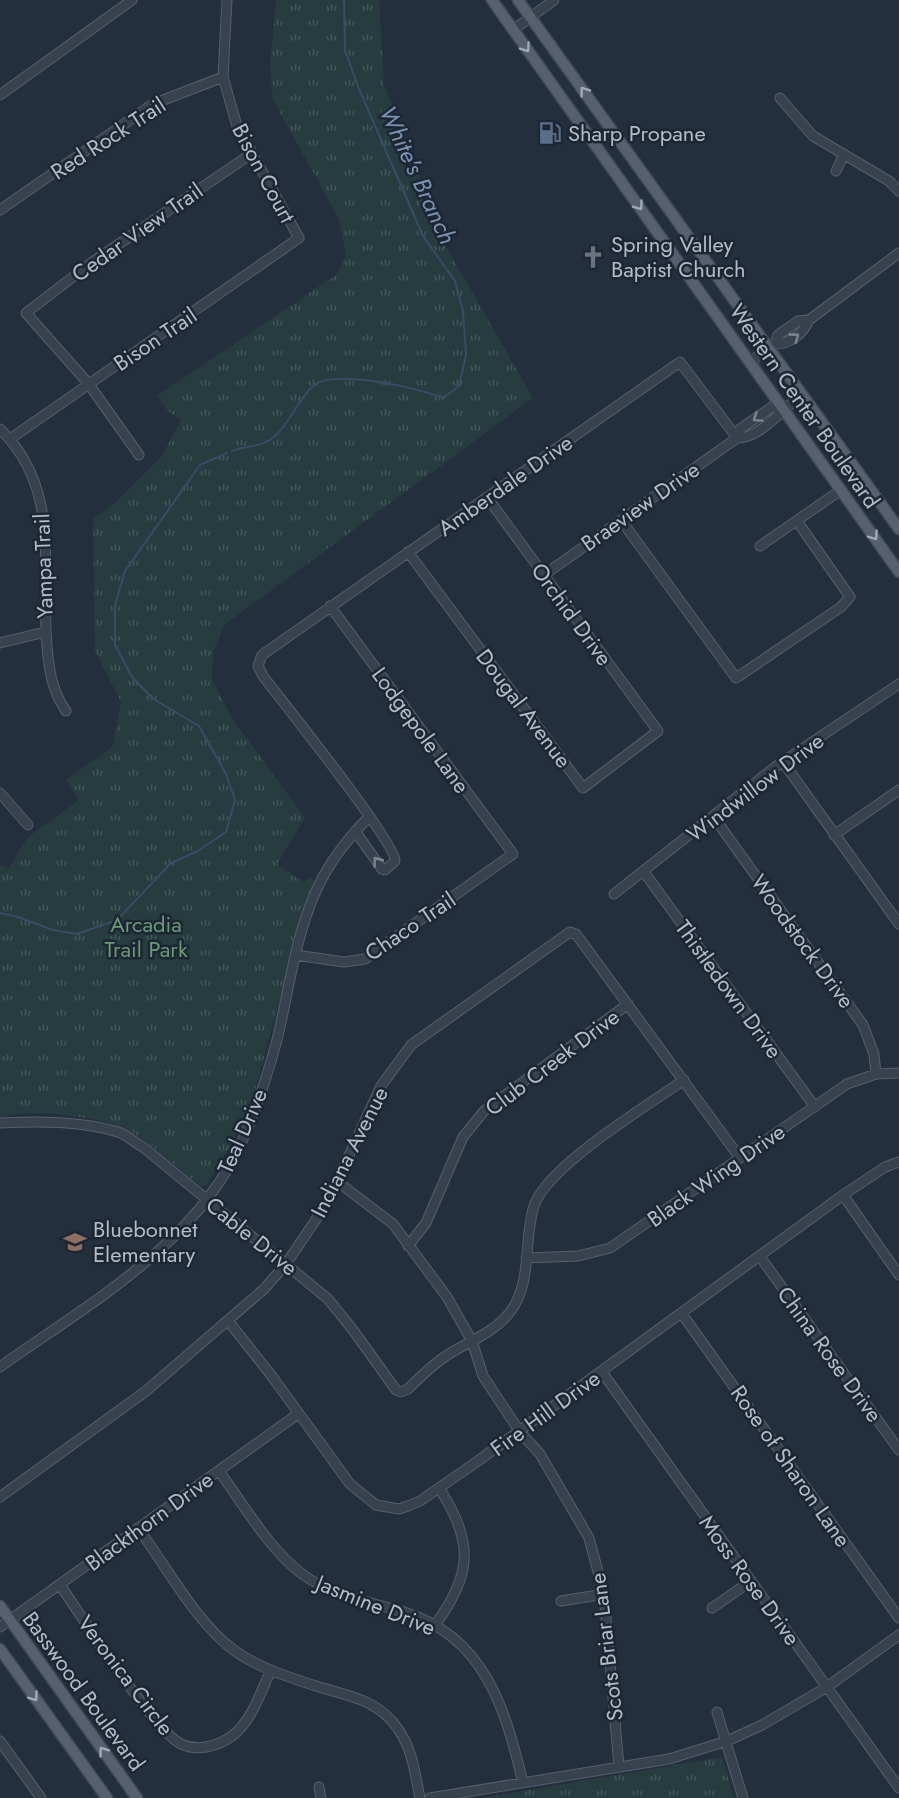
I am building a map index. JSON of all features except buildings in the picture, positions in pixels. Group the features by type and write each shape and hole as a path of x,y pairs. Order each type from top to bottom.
{"main road":[{"name":"Western Center Boulevard","path":"492,0 899,572"},
{"name":"Western Center Boulevard","path":"518,0 772,346 802,394 899,529"},
{"name":"Basswood Boulevard","path":"0,1606 137,1798"},
{"name":"Basswood Boulevard","path":"0,1649 107,1798"}],"street":[{"path":"0,95 132,0"},
{"name":"Bison Court","path":"227,0 223,77 237,126 299,238"},
{"path":"513,30 554,0"},
{"name":"Red Rock Trail","path":"0,210 153,104 223,77"},
{"path":"780,98 813,136 889,181 899,191"},
{"name":"Cedar View Trail","path":"88,383 26,313 91,263 251,154"},
{"path":"836,171 844,154"},
{"name":"Bison Trail","path":"10,439 299,238"},
{"path":"750,362 772,346 778,336 798,321 809,320 899,253"},
{"name":"Amberdale Drive","path":"369,817 263,676 258,666 262,655 680,362 737,438"},
{"path":"88,383 139,455"},
{"name":"Braeview Drive","path":"544,575 737,438 740,429 772,407 783,408 802,394"},
{"name":"Yampa Trail","path":"0,429 26,461 44,514 45,632 51,681 66,711"},
{"path":"760,546 841,490"},
{"name":"Orchid Drive","path":"487,497 658,730"},
{"path":"621,520 736,678 841,608 850,597 797,521"},
{"name":"Dougal Avenue","path":"408,552 583,788 658,730"},
{"name":"Lodgepole Lane","path":"330,606 513,854"},
{"path":"0,643 45,632"},
{"name":"Windwillow Drive","path":"614,894 783,762 899,684"},
{"path":"783,762 899,924"},
{"path":"834,835 899,790"},
{"path":"0,793 28,825"},
{"name":"Woodstock Drive","path":"712,816 863,1025 874,1054 876,1074"},
{"path":"355,831 382,869 385,870 391,866 396,857 369,817"},
{"name":"Teal Drive","path":"0,1367 140,1266 184,1226 221,1180 242,1141 254,1110 276,1042 296,955 316,890 355,831 369,817"},
{"name":"Chaco Trail","path":"296,955 344,962 365,959 513,854"},
{"name":"Thistledown Drive","path":"644,872 814,1107"},
{"name":"Indiana Avenue","path":"0,1497 146,1391 229,1322 264,1289 286,1264 327,1203 381,1086 411,1045 570,932 576,934 628,1004"},
{"path":"628,1004 740,1158"},
{"name":"Club Creek Drive","path":"408,1246 426,1223 463,1137 479,1116 499,1098 628,1004"},
{"name":"Black Wing Drive","path":"526,1258 579,1256 610,1248 848,1084 876,1074 899,1073"},
{"path":"472,1341 492,1330 511,1310 521,1288 530,1219 535,1202 550,1181 573,1160 684,1080"},
{"name":"Cable Drive","path":"0,1123 40,1121 120,1133 143,1147 327,1299 353,1330 396,1390 404,1392 431,1368 472,1341"},
{"name":"Fire Hill Drive","path":"229,1322 350,1484 363,1497 376,1505 399,1509 439,1488 520,1432 843,1195 885,1167 899,1162"},
{"name":"Scots Briar Lane","path":"338,1182 388,1219 447,1297 472,1341 483,1376 520,1432 540,1454 579,1517 595,1556 604,1594 620,1767"},
{"path":"843,1195 899,1275"},
{"name":"China Rose Drive","path":"761,1257 899,1450"},
{"name":"Rose of Sharon Lane","path":"682,1314 899,1618"},
{"name":"Moss Rose Drive","path":"602,1372 899,1788"},
{"name":"Blackthorn Drive","path":"0,1628 298,1414"},
{"name":"Jasmine Drive","path":"219,1471 267,1535 301,1573 332,1591 408,1613 434,1626 464,1649 487,1677 498,1696 511,1733 523,1783"},
{"path":"434,1626 454,1599 466,1564 466,1549 458,1521 439,1488"},
{"path":"138,1528 206,1622 234,1650 271,1670 366,1700 391,1719 402,1734 414,1763 420,1798"},
{"path":"712,1608 751,1581"},
{"name":"Veronica Circle","path":"60,1585 147,1708 171,1738 183,1745 206,1748 233,1735 251,1713 271,1670"},
{"path":"561,1601 604,1594"},
{"path":"430,1798 669,1758 727,1741 762,1725 826,1687 899,1635"},
{"path":"717,1712 743,1798"},
{"path":"0,1742 41,1798"},
{"path":"319,1788 321,1798"}],"green space":[{"name":"Arcadia Trail Park","path":"276,0 379,0 384,85 444,243 533,398 224,625 213,652 212,679 232,718 305,818 277,864 303,882 311,877 315,883 302,917 253,1098 233,1141 207,1185 201,1186 144,1140 115,1125 82,1117 46,1113 13,1114 0,1117 0,865 8,869 28,837 79,800 66,780 113,746 121,702 95,651 93,519 117,501 162,456 181,420 168,411 157,396 336,275 346,255 339,219 273,100 270,66"},
{"path":"722,1757 734,1798 482,1798"}],"waterway":[{"name":"White's Branch","path":"232,451 269,441 285,425 307,392 323,381 357,379 397,385 443,398 459,386 466,355 463,311 455,281 423,236 359,89 345,50 344,0"},
{"name":"White's Branch","path":"0,913 53,930 77,934 117,920 171,863 198,851 226,832 235,800 226,774 199,726 152,698 132,677 115,645 115,605 125,571 200,465 227,453"}],"place":[{"name":"Sharp Propane","path":"550,133"},
{"name":"Spring Valley Baptist Church","path":"593,257"},
{"name":"Bluebonnet Elementary","path":"75,1242"}]}
